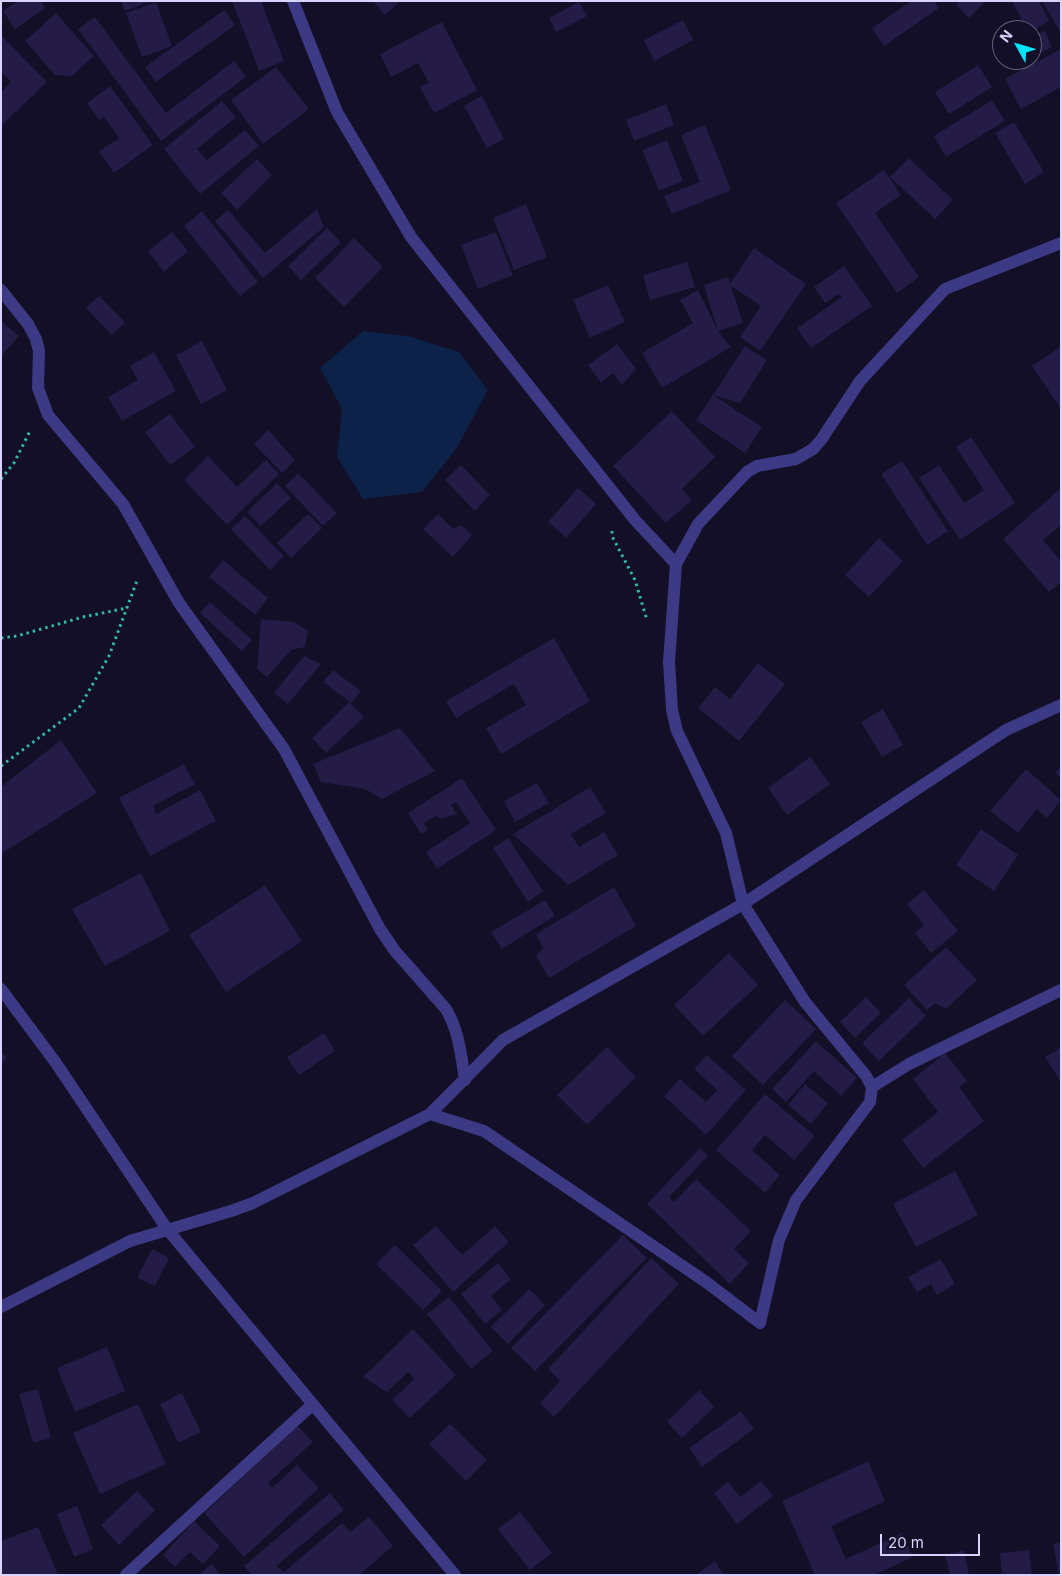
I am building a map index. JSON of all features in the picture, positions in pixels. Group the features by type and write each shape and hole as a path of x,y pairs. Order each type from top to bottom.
{"street":[{"path":"293,1 337,112 411,237 635,520 676,564"},
{"path":"430,1114 484,1130 706,1282 760,1323 779,1240 796,1200 870,1102 872,1087 866,1076 805,1002 743,904 726,833 677,731 672,710 669,662 676,564 698,524 747,472 757,466 796,458 817,444 860,381 945,290 1061,243"},
{"path":"1,290 28,324 36,339 39,351 38,388 48,415 123,504 179,603 284,749 380,929 395,951 446,1009 459,1039 465,1080"},
{"path":"1,1307 130,1241 232,1211 253,1202 430,1114 465,1080 486,1055 503,1040 743,904 1006,730 1061,705"},
{"path":"1,989 56,1063 167,1229 455,1575"},
{"path":"872,1087 909,1064 1061,990"},
{"path":"126,1575 312,1405"}],"path":[{"path":"1,479 14,463 45,407"},
{"path":"612,490 612,536 635,580 649,628"},
{"path":"1,766 78,708 109,656 128,608 147,546"},
{"path":"1,638 17,636 82,617 128,608"}],"water":[{"path":"363,331 408,336 459,352 488,390 456,449 422,492 363,499 337,457 342,409 320,368"}],"building":[{"path":"18,1 41,1 45,8 15,29 3,11"},
{"path":"121,1 151,1 125,11"},
{"path":"232,1 261,1 284,61 259,71"},
{"path":"373,1 400,1 385,15"},
{"path":"911,1 934,1 939,8 884,46 872,28"},
{"path":"959,1 986,1 969,18 956,5"},
{"path":"1012,1 1039,1 1049,21 1042,25 1042,20 1022,20"},
{"path":"1042,1 1061,1 1061,33"},
{"path":"156,2 172,46 142,57 126,13"},
{"path":"579,2 587,16 556,32 549,18"},
{"path":"224,10 235,25 156,82 145,67"},
{"path":"56,13 94,56 72,76 55,75 25,41"},
{"path":"95,17 166,113 234,61 246,77 161,141 78,29"},
{"path":"683,20 693,40 654,61 644,40"},
{"path":"442,22 477,90 434,113 420,87 429,83 418,63 391,77 380,54"},
{"path":"1045,31 1052,47 1042,52 1042,32"},
{"path":"1,35 47,82 1,126 1,92 11,82 1,71"},
{"path":"1061,49 1061,87 1021,109 1005,79 1022,70 1042,70 1042,59"},
{"path":"978,65 992,87 949,114 935,92"},
{"path":"276,67 309,109 263,144 231,100"},
{"path":"110,86 153,145 114,173 99,151 119,138 104,117 99,120 87,103"},
{"path":"482,96 504,139 487,148 464,106"},
{"path":"992,100 1005,121 946,157 934,136"},
{"path":"222,101 236,117 197,149 207,160 245,130 259,146 200,194 164,149"},
{"path":"666,104 674,125 634,141 626,120"},
{"path":"1014,122 1044,172 1025,184 995,133"},
{"path":"705,125 731,190 672,214 664,196 700,182 681,135"},
{"path":"667,140 683,181 659,191 642,150"},
{"path":"909,158 953,200 935,219 890,177"},
{"path":"257,159 272,175 237,210 221,193"},
{"path":"884,170 901,195 875,213 919,277 897,293 836,203"},
{"path":"526,204 547,257 514,270 493,218"},
{"path":"317,209 324,227 263,278 215,221 228,210 265,253"},
{"path":"202,211 258,282 240,296 184,226"},
{"path":"327,228 341,242 301,280 288,266"},
{"path":"172,232 188,251 164,272 148,251"},
{"path":"496,232 513,275 478,289 461,245"},
{"path":"354,238 383,267 344,307 315,278"},
{"path":"754,248 806,284 760,351 740,337 761,306 731,286 743,323 718,331 704,285 728,277 730,284"},
{"path":"687,262 695,287 650,300 643,275"},
{"path":"844,266 872,306 811,348 797,328 842,297 838,294 825,303 814,287"},
{"path":"608,285 625,322 590,338 573,300"},
{"path":"698,290 718,331 731,347 662,388 642,353 693,323 680,300"},
{"path":"99,296 125,322 112,335 86,308"},
{"path":"1,321 19,336 1,356"},
{"path":"202,341 227,390 201,404 176,355"},
{"path":"617,344 636,369 622,385 613,373 601,383 588,365"},
{"path":"745,346 767,360 740,403 713,395"},
{"path":"1061,348 1061,409 1032,366"},
{"path":"154,352 176,391 122,421 108,397 138,380 130,366"},
{"path":"713,395 762,427 745,453 696,420"},
{"path":"672,411 715,457 682,489 692,500 666,523 613,466"},
{"path":"170,414 195,447 170,465 145,432"},
{"path":"268,430 295,460 282,473 254,444"},
{"path":"971,437 1015,503 960,540 919,478 939,465 964,503 984,490 956,447"},
{"path":"208,456 237,487 266,460 279,474 227,525 184,480"},
{"path":"902,461 948,531 927,545 881,474"},
{"path":"461,465 490,495 475,511 445,480"},
{"path":"298,473 337,513 323,526 285,486"},
{"path":"277,483 291,498 261,526 247,512"},
{"path":"578,488 596,504 566,538 548,522"},
{"path":"1061,488 1061,525 1043,540 1061,561 1061,582 1049,592 1003,539"},
{"path":"308,514 322,528 291,558 277,543"},
{"path":"438,514 453,529 461,525 472,535 453,557 423,529"},
{"path":"245,516 284,556 270,570 231,529"},
{"path":"879,538 903,561 869,597 845,575"},
{"path":"223,560 268,598 255,615 209,577"},
{"path":"210,602 252,640 242,651 200,613"},
{"path":"261,619 294,622 308,631 305,647 291,650 267,677 257,669"},
{"path":"554,638 590,701 501,754 486,728 526,705 514,684 456,718 446,701"},
{"path":"304,656 321,664 288,704 274,693"},
{"path":"758,663 785,684 739,741 698,708 715,687 730,699"},
{"path":"333,670 361,691 351,703 323,682"},
{"path":"349,702 364,717 326,753 312,738"},
{"path":"883,709 903,745 882,757 861,722"},
{"path":"400,728 435,771 382,799 365,789 321,782 313,764"},
{"path":"61,740 97,793 1,854 1,787"},
{"path":"810,757 830,784 787,815 768,788"},
{"path":"184,764 195,784 153,806 156,814 200,790 216,821 150,856 119,798"},
{"path":"1061,766 1061,778 1055,773"},
{"path":"1026,769 1061,800 1047,818 1037,809 1018,833 990,811"},
{"path":"462,778 496,830 437,869 426,852 470,823 456,802 451,805 457,814 441,819 436,816 424,823 428,830 421,834 408,813"},
{"path":"537,783 549,803 515,822 504,801"},
{"path":"590,787 606,813 571,834 579,847 604,832 618,855 568,885 513,834"},
{"path":"981,829 1018,855 994,891 956,865"},
{"path":"508,838 543,891 528,902 493,848"},
{"path":"141,873 170,931 105,966 72,909"},
{"path":"265,885 302,941 226,992 189,935"},
{"path":"614,887 636,926 549,978 536,956 543,948 536,934"},
{"path":"924,890 958,931 931,953 915,933 924,925 907,904"},
{"path":"545,900 555,916 502,949 491,932"},
{"path":"946,947 977,980 946,1009 935,1003 927,1010 904,985"},
{"path":"729,953 758,985 703,1036 674,1005"},
{"path":"866,997 881,1013 855,1038 840,1022"},
{"path":"909,998 926,1016 879,1061 862,1043"},
{"path":"785,1000 816,1029 763,1085 732,1056"},
{"path":"324,1033 335,1051 299,1075 287,1057"},
{"path":"816,1041 857,1078 841,1096 814,1071 786,1102 772,1089"},
{"path":"607,1047 636,1077 587,1125 557,1095"},
{"path":"1061,1047 1061,1082 1045,1057"},
{"path":"1,1052 7,1058 1,1063"},
{"path":"945,1053 967,1081 959,1087 984,1121 923,1168 902,1140 938,1112 913,1079"},
{"path":"707,1055 746,1090 706,1135 664,1096 680,1079 706,1102 717,1090 694,1069"},
{"path":"805,1084 828,1103 811,1124 788,1105"},
{"path":"765,1094 815,1136 794,1160 765,1135 752,1150 780,1175 765,1193 716,1150"},
{"path":"700,1148 708,1156 669,1197 674,1202 696,1179 751,1231 734,1249 749,1263 730,1284 647,1204"},
{"path":"955,1171 978,1215 916,1247 893,1204"},
{"path":"436,1226 462,1255 495,1226 509,1242 453,1292 413,1245"},
{"path":"623,1235 647,1258 535,1371 511,1348"},
{"path":"395,1245 442,1291 423,1310 376,1264"},
{"path":"152,1249 169,1258 155,1286 137,1278"},
{"path":"651,1258 679,1284 554,1417 540,1403 560,1381 548,1369"},
{"path":"941,1259 955,1284 937,1295 931,1284 917,1292 908,1277"},
{"path":"498,1263 511,1279 491,1296 502,1310 485,1324 461,1294"},
{"path":"529,1289 545,1305 508,1344 491,1327"},
{"path":"449,1297 493,1351 471,1369 427,1314"},
{"path":"413,1329 456,1375 410,1418 392,1400 414,1379 408,1372 387,1392 363,1377"},
{"path":"107,1347 125,1391 75,1412 57,1368"},
{"path":"38,1389 51,1438 33,1443 19,1394"},
{"path":"699,1390 714,1407 682,1438 667,1422"},
{"path":"182,1393 201,1432 178,1443 160,1404"},
{"path":"138,1404 166,1464 100,1494 73,1433"},
{"path":"741,1411 754,1429 702,1467 689,1448"},
{"path":"450,1424 487,1460 466,1481 429,1444"},
{"path":"298,1426 313,1442 268,1483 272,1488 297,1465 319,1488 244,1557 204,1513"},
{"path":"868,1461 885,1501 831,1526 846,1559 902,1533 913,1557 874,1575 815,1575 782,1501"},
{"path":"761,1481 773,1496 737,1524 714,1493 728,1482 740,1497"},
{"path":"137,1491 155,1510 119,1545 101,1525"},
{"path":"330,1493 344,1510 276,1566 284,1572 342,1523 350,1532 369,1517 393,1546 359,1575 252,1575 244,1566"},
{"path":"77,1506 93,1549 74,1557 57,1514"},
{"path":"520,1512 552,1553 530,1570 498,1529"},
{"path":"194,1521 220,1546 203,1564 190,1552 175,1567 163,1555"},
{"path":"38,1527 58,1575 1,1575 1,1541"},
{"path":"1061,1542 1061,1575 1059,1575 1053,1544"},
{"path":"964,1550 969,1575 950,1575 945,1555"},
{"path":"1029,1550 1032,1575 1002,1575 1000,1553"},
{"path":"715,1561 724,1575 696,1575"},
{"path":"212,1564 220,1575 198,1575"}]}
